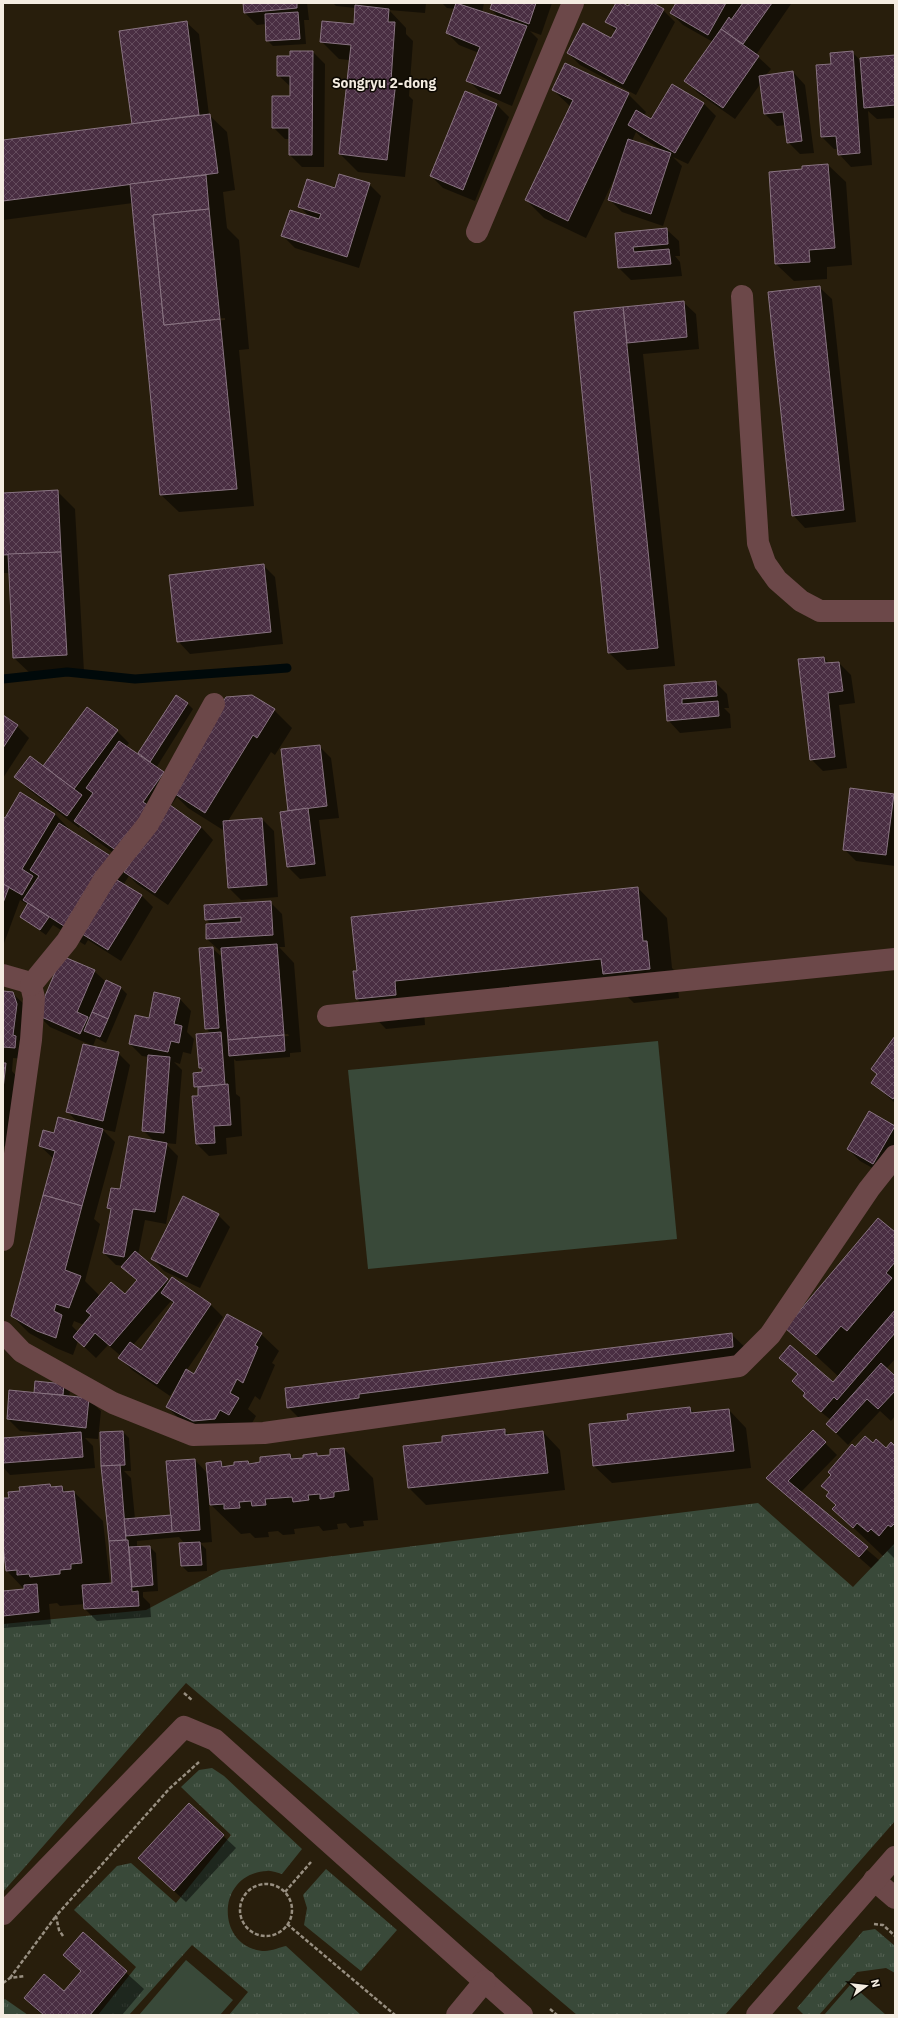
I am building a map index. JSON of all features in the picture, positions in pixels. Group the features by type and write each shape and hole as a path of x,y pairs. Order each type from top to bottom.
{"street":[{"path":"477,232 573,3"},
{"path":"742,296 758,543 765,563 777,580 801,601 820,611 895,611"},
{"path":"31,986 67,941 105,878 148,824 214,704"},
{"path":"328,1016 895,959"},
{"path":"3,975 24,981 31,986 34,998 31,1040 3,1240"},
{"path":"3,1332 22,1352 113,1403 193,1435 264,1433 739,1366 770,1335 869,1189 895,1156"},
{"path":"3,1914 184,1727 215,1740 522,2015"},
{"path":"757,2015 895,1857"},
{"path":"874,1880 895,1898"},
{"path":"457,2015 485,1981"}],"path":[{"path":"3,1983 10,1978 56,1916 170,1789 200,1761 206,1762"},
{"path":"285,1892 314,1858"},
{"path":"264,1884 275,1885 285,1892 291,1902 292,1913 287,1924 279,1932 268,1936 256,1934 247,1928 241,1918 240,1906 244,1895 253,1887 264,1884"},
{"path":"56,1916 58,1930 63,1936"},
{"path":"287,1924 395,2015"},
{"path":"10,1978 25,1976"}],"green space":[{"path":"658,1041 677,1239 368,1269 348,1070"},
{"path":"758,1503 853,1587 895,1543 895,1821 725,2015 577,2015 186,1683 3,1892 3,1624 146,1610 221,1570"},
{"path":"212,1768 224,1776 302,1849 282,1874 267,1871 250,1875 237,1884 230,1897 228,1911 230,1926 237,1938 249,1947 265,1951 286,1946 361,2015 229,2015 248,1992 192,1945 129,2015 98,2015 136,1967 74,1910 117,1866 131,1863 176,1903 231,1835 181,1787 199,1770"},
{"path":"326,1869 397,1930 361,1971 304,1925 307,1908 303,1895"},
{"path":"875,1929 895,1946 895,1973 886,1968 857,1972 819,2015 804,2015 797,2008 863,1931"},
{"path":"186,1960 233,2000 220,2015 139,2015"},
{"path":"851,1984 886,2015 824,2015"},
{"path":"5,1999 28,2015 3,2015 3,2000"}],"building":[{"path":"243,3 297,3 297,8 244,13"},
{"path":"456,3 527,26 500,94 466,81 480,47 446,33"},
{"path":"492,3 536,3 529,24 490,9"},
{"path":"616,3 623,3 628,6 630,3 653,3 664,9 623,84 567,53 583,23 611,38 617,28 605,22"},
{"path":"676,3 726,3 708,35 670,13"},
{"path":"743,3 772,3 743,44 721,29 729,17 731,20"},
{"path":"355,5 389,9 388,22 395,22 391,81 396,81 387,160 339,154 351,45 320,42 322,21 354,24"},
{"path":"298,12 300,39 266,41 265,14"},
{"path":"187,21 199,115 132,124 119,31"},
{"path":"721,29 759,56 723,108 684,81"},
{"path":"290,51 313,51 312,155 289,155 289,128 272,128 272,96 290,96 290,76 277,76 277,56 290,56"},
{"path":"853,51 860,153 838,155 836,136 821,137 816,65 831,64 830,53"},
{"path":"895,55 895,105 864,108 860,58"},
{"path":"565,63 629,93 568,221 525,200 573,100 552,90"},
{"path":"793,71 802,141 787,143 783,112 764,114 759,76"},
{"path":"672,84 704,103 675,153 628,125 636,110 651,119"},
{"path":"465,91 497,104 463,190 430,176"},
{"path":"210,114 218,173 3,201 3,140"},
{"path":"628,139 671,153 651,214 608,200"},
{"path":"828,164 835,248 809,250 810,262 775,264 769,172 802,169 802,166"},
{"path":"339,174 370,183 347,257 281,236 290,210 319,219 321,214 298,207 307,179 335,188"},
{"path":"206,175 209,209 153,215 164,325 220,319 237,489 160,495 130,184"},
{"path":"209,209 220,319 164,325 153,215"},
{"path":"667,228 668,244 633,247 634,252 669,249 671,264 618,268 615,233"},
{"path":"820,286 844,510 792,516 768,292"},
{"path":"684,301 687,337 627,343 623,307"},
{"path":"623,307 658,648 608,653 574,312"},
{"path":"58,490 61,552 3,555 3,493"},
{"path":"61,552 67,655 13,658 8,554"},
{"path":"264,564 271,632 177,642 169,575"},
{"path":"824,657 825,663 839,662 843,691 828,693 835,757 810,760 798,659"},
{"path":"716,681 717,696 682,699 682,704 718,701 719,716 667,721 664,685"},
{"path":"176,695 188,703 150,762 138,753"},
{"path":"252,695 275,709 257,738 253,735 205,813 169,790 226,697"},
{"path":"87,707 118,730 74,789 43,766"},
{"path":"3,715 18,725 3,748"},
{"path":"119,741 164,772 143,802 149,806 117,851 74,821 93,793 86,788"},
{"path":"320,745 327,806 288,811 281,749"},
{"path":"30,756 82,795 67,816 14,777"},
{"path":"850,788 894,794 886,855 843,850"},
{"path":"20,792 55,814 22,869 33,876 22,895 3,884 3,817 5,818"},
{"path":"170,805 201,827 155,893 124,872"},
{"path":"308,808 315,864 287,867 280,812"},
{"path":"262,818 267,885 228,888 223,821"},
{"path":"59,823 112,857 67,928 23,900 39,876 30,870"},
{"path":"112,877 142,895 108,950 79,932"},
{"path":"3,884 9,887 3,903"},
{"path":"638,887 643,941 647,941 650,969 603,974 601,959 395,981 396,995 356,999 353,971 357,971 351,917"},
{"path":"271,901 273,935 206,939 206,924 241,922 241,917 205,920 204,905"},
{"path":"28,903 49,917 40,930 20,917"},
{"path":"277,944 284,1035 228,1040 221,948"},
{"path":"213,947 219,1028 205,1029 199,948"},
{"path":"62,956 95,970 77,1012 88,1017 80,1034 37,1015"},
{"path":"106,980 121,987 108,1019 92,1012"},
{"path":"3,991 13,992 17,1004 13,1035 16,1036 15,1048 3,1047"},
{"path":"154,992 180,998 174,1024 182,1026 179,1043 171,1041 168,1052 129,1044 135,1015 149,1018"},
{"path":"92,1012 108,1019 100,1037 84,1031"},
{"path":"221,1032 225,1085 194,1087 193,1073 202,1072 202,1068 199,1068 196,1034"},
{"path":"284,1035 285,1051 229,1056 228,1040"},
{"path":"895,1036 895,1096 893,1099 871,1083 877,1074 871,1069"},
{"path":"83,1044 119,1052 103,1121 66,1112"},
{"path":"148,1055 170,1057 164,1133 142,1131"},
{"path":"3,1063 6,1063 3,1089"},
{"path":"228,1084 231,1125 214,1126 215,1143 196,1144 192,1096 198,1096 198,1087"},
{"path":"869,1111 895,1126 873,1164 847,1149"},
{"path":"58,1117 103,1129 82,1206 43,1195 55,1151 39,1146 43,1130 54,1133"},
{"path":"129,1136 167,1143 155,1212 133,1209 124,1257 103,1253 111,1209 107,1208 111,1188 120,1189"},
{"path":"43,1195 82,1206 65,1270 81,1276 69,1308 56,1304 54,1311 62,1315 56,1338 37,1331 11,1316"},
{"path":"183,1196 219,1214 187,1277 151,1259"},
{"path":"878,1218 895,1232 895,1262 886,1273 892,1278 847,1331 841,1326 816,1355 785,1328"},
{"path":"135,1251 168,1279 110,1346 95,1333 84,1347 73,1337 91,1315 86,1311 111,1282 125,1294 137,1280 121,1267"},
{"path":"172,1277 211,1304 157,1384 118,1358 130,1342 141,1350 174,1302 161,1293"},
{"path":"895,1310 895,1333 837,1400 834,1397 821,1412 803,1396 805,1393 792,1381 798,1374 779,1358 790,1345 833,1382"},
{"path":"227,1314 262,1333 255,1345 258,1347 243,1383 237,1379 230,1393 239,1398 229,1415 220,1410 215,1419 193,1421 166,1407 186,1369 194,1374"},
{"path":"732,1333 733,1347 359,1394 359,1398 287,1408 285,1388"},
{"path":"881,1363 895,1376 895,1391 878,1409 867,1399 836,1433 826,1424"},
{"path":"35,1381 64,1384 63,1395 34,1393"},
{"path":"9,1390 89,1398 86,1428 7,1419"},
{"path":"690,1407 691,1413 729,1409 734,1451 593,1466 589,1424 628,1420 627,1414"},
{"path":"505,1429 505,1435 543,1431 548,1473 408,1488 403,1446 442,1442 442,1436"},
{"path":"813,1430 826,1442 788,1481 868,1547 859,1557 766,1478"},
{"path":"123,1431 125,1465 101,1466 100,1432"},
{"path":"81,1432 83,1457 3,1463 3,1438"},
{"path":"865,1436 873,1443 876,1439 886,1448 891,1442 895,1446 895,1523 891,1527 888,1525 879,1536 871,1529 868,1532 857,1523 853,1528 832,1509 836,1505 826,1496 829,1492 821,1486 831,1475 828,1472 852,1444 855,1447"},
{"path":"344,1448 349,1490 334,1492 334,1497 320,1499 320,1494 308,1495 309,1500 293,1502 292,1497 265,1499 266,1505 252,1506 251,1501 239,1502 240,1508 224,1509 224,1504 210,1505 206,1463 221,1461 222,1467 234,1465 234,1462 248,1461 249,1464 260,1462 260,1457 290,1454 291,1459 303,1458 303,1455 317,1453 317,1456 330,1455 330,1449"},
{"path":"195,1459 200,1530 172,1532 166,1461"},
{"path":"120,1465 126,1540 109,1541 101,1466"},
{"path":"50,1484 51,1487 62,1486 63,1492 74,1491 82,1563 71,1564 71,1569 60,1570 60,1574 30,1577 29,1574 17,1575 17,1570 6,1571 3,1545 3,1498 9,1498 8,1492 20,1491 19,1487"},
{"path":"171,1515 172,1532 126,1536 124,1519"},
{"path":"128,1540 132,1592 138,1591 139,1606 84,1609 82,1585 112,1583 109,1541"},
{"path":"200,1542 202,1565 181,1566 179,1543"},
{"path":"150,1546 153,1585 132,1587 129,1547"},
{"path":"37,1584 39,1612 3,1616 3,1591 24,1589 24,1585"},
{"path":"189,1803 224,1835 174,1891 138,1858"},
{"path":"83,1932 127,1971 90,2015 44,2015 24,1998 44,1974 64,1991 81,1971 63,1955"}],"waterway":[{"path":"3,679 67,672 135,679 287,668"}],"district":[{"name":"Songryu 2-dong","path":"384,83"}]}
